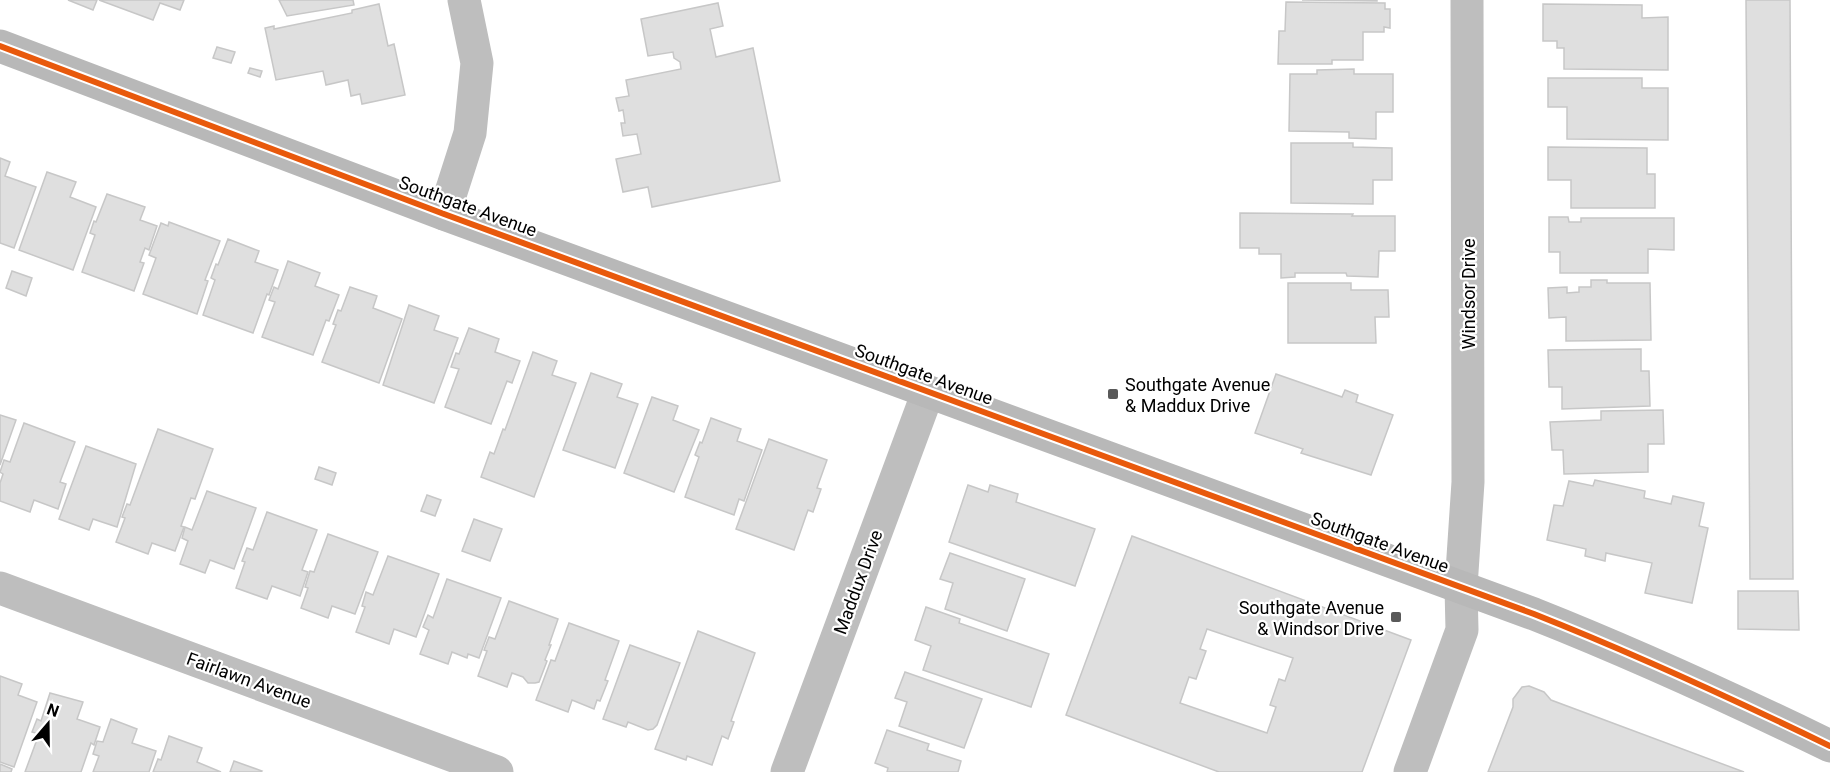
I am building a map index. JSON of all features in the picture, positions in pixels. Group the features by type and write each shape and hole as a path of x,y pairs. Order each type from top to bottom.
{"street":[{"path":"444,214 470,133 477,63 464,0"},
{"name":"Windsor Drive","path":"1410,772 1462,630 1461,587 1468,482 1467,0"},
{"name":"Southgate Avenue","path":"0,46 444,214 1461,587 1625,650 1830,746"},
{"name":"Maddux Drive","path":"787,772 928,392"},
{"name":"Fairlawn Avenue","path":"0,588 497,772"}],"building":[{"path":"68,0 97,0 93,10"},
{"path":"99,0 184,0 180,10 160,3 153,20"},
{"path":"279,0 353,0 354,5 287,16"},
{"path":"1302,0 1377,0 1377,1"},
{"path":"1746,0 1790,0 1793,579 1750,579"},
{"path":"1286,2 1385,3 1385,9 1390,9 1390,28 1384,27 1384,32 1363,32 1363,60 1332,60 1332,64 1278,64 1279,31 1285,31"},
{"path":"718,3 723,26 710,29 716,57 753,48 780,181 652,207 648,187 623,192 616,159 641,154 637,134 623,136 621,123 625,123 623,110 619,111 616,98 629,96 626,80 681,69 680,62 674,58 673,52 648,56 641,19"},
{"path":"379,4 388,46 394,44 405,95 362,104 360,94 351,96 348,80 326,85 323,71 276,80 265,28 274,26 274,29 352,13 352,10"},
{"path":"1543,4 1642,5 1642,18 1668,17 1668,70 1564,69 1564,48 1557,48 1557,41 1543,41"},
{"path":"217,47 235,52 231,63 213,58"},
{"path":"250,68 262,71 260,77 248,73"},
{"path":"1354,69 1354,74 1393,74 1393,112 1376,112 1376,139 1349,138 1349,132 1289,131 1290,74 1317,74 1317,70"},
{"path":"1548,78 1642,78 1642,88 1668,88 1668,140 1567,139 1567,107 1548,107"},
{"path":"1291,143 1353,143 1353,147 1392,148 1392,180 1373,180 1373,204 1291,203"},
{"path":"1548,147 1647,148 1647,174 1655,174 1655,208 1571,208 1571,180 1548,180"},
{"path":"0,158 10,162 5,176 36,187 14,248 0,243"},
{"path":"47,172 76,182 70,197 96,207 73,270 19,250"},
{"path":"107,194 145,207 140,220 157,226 149,250 145,248 140,262 144,263 134,291 82,272 95,235 90,233"},
{"path":"1240,213 1395,216 1395,251 1379,251 1378,277 1347,276 1346,273 1295,273 1295,277 1281,278 1281,254 1259,254 1259,248 1240,248"},
{"path":"1549,217 1568,217 1569,222 1581,222 1581,218 1674,218 1674,250 1648,249 1648,273 1560,273 1560,252 1549,252"},
{"path":"169,222 220,241 205,280 208,281 197,314 143,294 156,258 149,255 161,223 168,226"},
{"path":"228,239 259,251 255,262 278,270 253,333 203,315 215,280 211,278"},
{"path":"288,261 320,273 315,286 339,295 329,321 326,320 313,355 262,337 275,302 269,300 274,287 278,289"},
{"path":"12,271 32,278 26,296 6,288"},
{"path":"1591,280 1607,280 1607,283 1650,283 1651,340 1566,341 1566,317 1549,318 1548,288 1567,287 1567,293 1579,292 1579,287 1591,287"},
{"path":"1288,283 1351,283 1351,290 1388,290 1389,317 1375,317 1376,343 1288,343"},
{"path":"350,287 377,296 373,308 402,319 379,383 322,362 336,325 333,324 338,310 341,311"},
{"path":"409,305 439,316 434,330 458,338 434,403 383,385"},
{"path":"469,328 499,339 495,352 520,361 512,383 507,381 491,424 445,407 459,369 451,367 456,353 459,354"},
{"path":"1641,349 1641,371 1649,371 1650,406 1562,409 1562,387 1549,387 1548,350"},
{"path":"533,352 557,361 552,375 576,383 534,497 481,477 490,452 494,454 503,429 505,430"},
{"path":"591,373 622,384 617,397 638,404 615,468 563,450"},
{"path":"1276,374 1342,397 1345,390 1358,395 1356,402 1393,415 1371,475 1301,453 1303,449 1255,433"},
{"path":"652,397 678,406 673,420 699,430 674,492 624,473"},
{"path":"1663,410 1664,444 1648,444 1648,472 1564,474 1563,450 1552,450 1550,422 1601,420 1601,411"},
{"path":"0,415 16,420 0,465"},
{"path":"711,418 741,429 737,441 762,450 744,501 739,499 734,515 685,497 699,457 695,455"},
{"path":"24,423 75,442 60,482 66,484 58,509 34,500 30,512 0,501 0,483 3,474 0,472 4,460 10,462"},
{"path":"158,429 213,449 195,499 191,498 175,551 152,543 148,554 116,542 125,518 122,517 127,504 130,505"},
{"path":"769,439 827,460 817,488 821,489 813,512 808,510 794,550 736,529"},
{"path":"86,446 136,464 117,527 93,519 89,530 59,519"},
{"path":"319,467 336,473 332,485 315,479"},
{"path":"1595,480 1645,491 1644,498 1671,504 1673,496 1704,503 1699,526 1708,528 1692,603 1645,593 1652,563 1606,553 1605,561 1585,556 1586,549 1547,540 1554,505 1563,506 1569,481 1593,486"},
{"path":"968,485 988,492 990,485 1018,494 1016,502 1095,529 1075,586 949,542"},
{"path":"207,491 256,508 234,569 210,560 205,573 180,564 188,541 182,538 185,527 192,530"},
{"path":"427,495 441,500 435,516 421,511"},
{"path":"267,512 317,530 302,570 308,572 300,596 272,586 267,599 236,588 247,548 253,550"},
{"path":"474,519 502,529 490,561 462,551"},
{"path":"328,534 378,552 355,614 332,606 328,618 301,608 308,588 305,587 310,571 314,572"},
{"path":"1132,536 1411,640 1362,772 1219,772 1066,715","holes":["1207,629 1293,658 1285,681 1279,679 1270,705 1276,707 1267,733 1180,703 1189,677 1196,679 1206,651 1200,649"]},
{"path":"950,553 1025,579 1007,631 945,609 953,583 940,579"},
{"path":"388,556 439,574 416,637 394,629 389,644 356,632 365,607 362,606 366,592 373,595"},
{"path":"447,579 501,598 479,658 468,654 467,658 452,652 448,664 420,654 429,630 423,627 428,615 433,618"},
{"path":"1738,591 1798,591 1799,630 1738,629"},
{"path":"509,601 558,619 539,682 528,683 523,677 512,673 507,687 478,676 487,651 484,650 489,637 495,639"},
{"path":"926,607 960,619 959,623 1049,654 1031,707 923,670 931,646 915,640"},
{"path":"569,623 619,641 605,680 608,681 594,709 572,700 568,712 536,700 551,660 555,661"},
{"path":"698,631 755,653 731,721 734,722 728,739 722,736 712,765 687,756 686,760 655,749"},
{"path":"630,645 680,663 657,725 653,729 648,730 628,722 626,727 603,719"},
{"path":"905,672 982,699 964,748 899,726 907,702 895,698"},
{"path":"0,676 22,684 18,695 37,702 14,767 0,762"},
{"path":"1529,686 1544,692 1551,700 1744,772 1488,772 1513,707 1513,699 1522,687"},
{"path":"50,693 83,702 77,719 100,727 94,745 91,743 81,772 25,772 39,734 32,732 37,719 41,721"},
{"path":"111,719 137,729 132,743 156,751 149,772 93,772 99,756 93,754 97,741 103,742"},
{"path":"887,730 929,744 927,750 961,761 958,772 887,772 888,768 875,763"},
{"path":"169,736 202,748 197,762 221,772 153,772 158,759 161,760"},
{"path":"234,761 262,771 230,772"},
{"path":"0,764 12,769 11,772 0,772"}],"cycle path":[{"path":"0,46 444,214 1534,614 1684,677 1830,746"}],"place":[{"name":"Southgate Avenue & Maddux Drive","path":"1113,394"},
{"name":"Southgate Avenue & Windsor Drive","path":"1396,617"}]}
